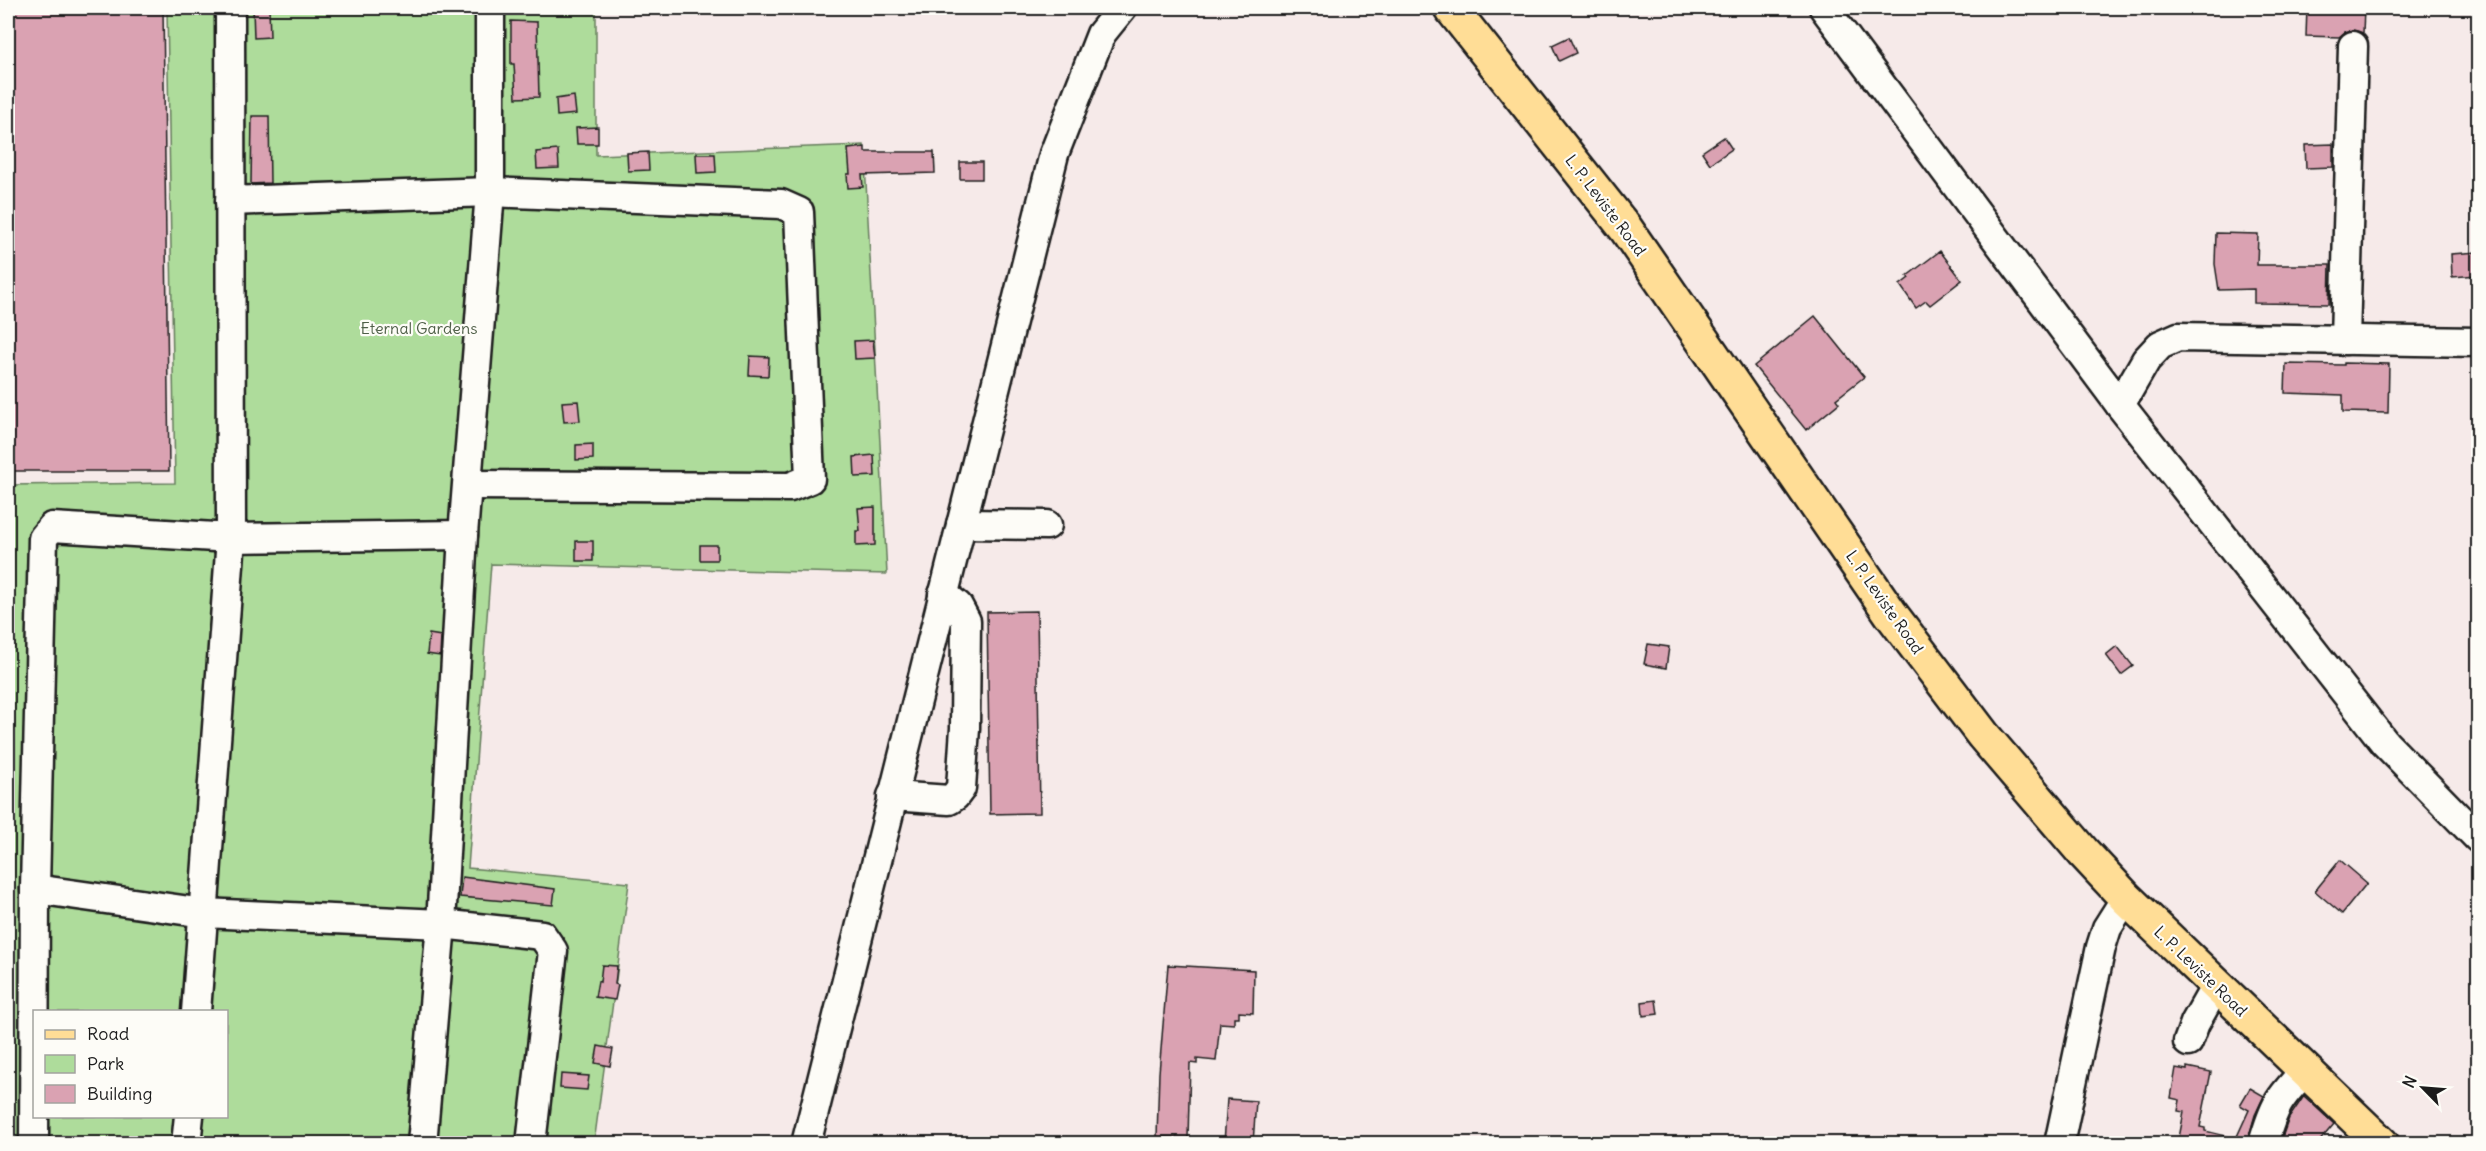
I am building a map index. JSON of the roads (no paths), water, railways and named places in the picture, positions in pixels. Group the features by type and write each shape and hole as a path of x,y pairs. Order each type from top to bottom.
{"main road":[{"name":"L. P. Leviste Road","path":"1451,8 1626,229 1891,614 1983,735 2083,852 2126,898 2382,1143"}],"street":[{"path":"196,1010 231,538 230,8"},
{"path":"422,1143 441,924 463,535 490,192 490,8"},
{"path":"806,1143 1054,154 1101,34 1122,8"},
{"path":"1824,8 2120,405 2385,743 2478,838"},
{"path":"2345,340 2353,46"},
{"path":"230,201 490,192 781,204 799,212 810,480 790,487 468,485"},
{"path":"2120,405 2146,360 2160,345 2178,338 2478,342"},
{"path":"961,524 1047,525"},
{"path":"35,1010 43,538 52,528 231,538 463,535"},
{"path":"892,796 949,800 961,788 965,728 966,621 958,606 943,594"},
{"path":"35,889 204,913 441,924 542,935 553,951 531,1143"},
{"path":"2067,1142 2101,947 2107,928 2126,898"},
{"path":"2188,1042 2194,1023 2216,986"},
{"path":"2263,1143 2270,1118 2281,1096 2306,1071"},
{"path":"34,1118 34,1143"},
{"path":"186,1143 189,1118"}],"park label":[{"name":"Eternal Gardens","path":"419,328"}]}
